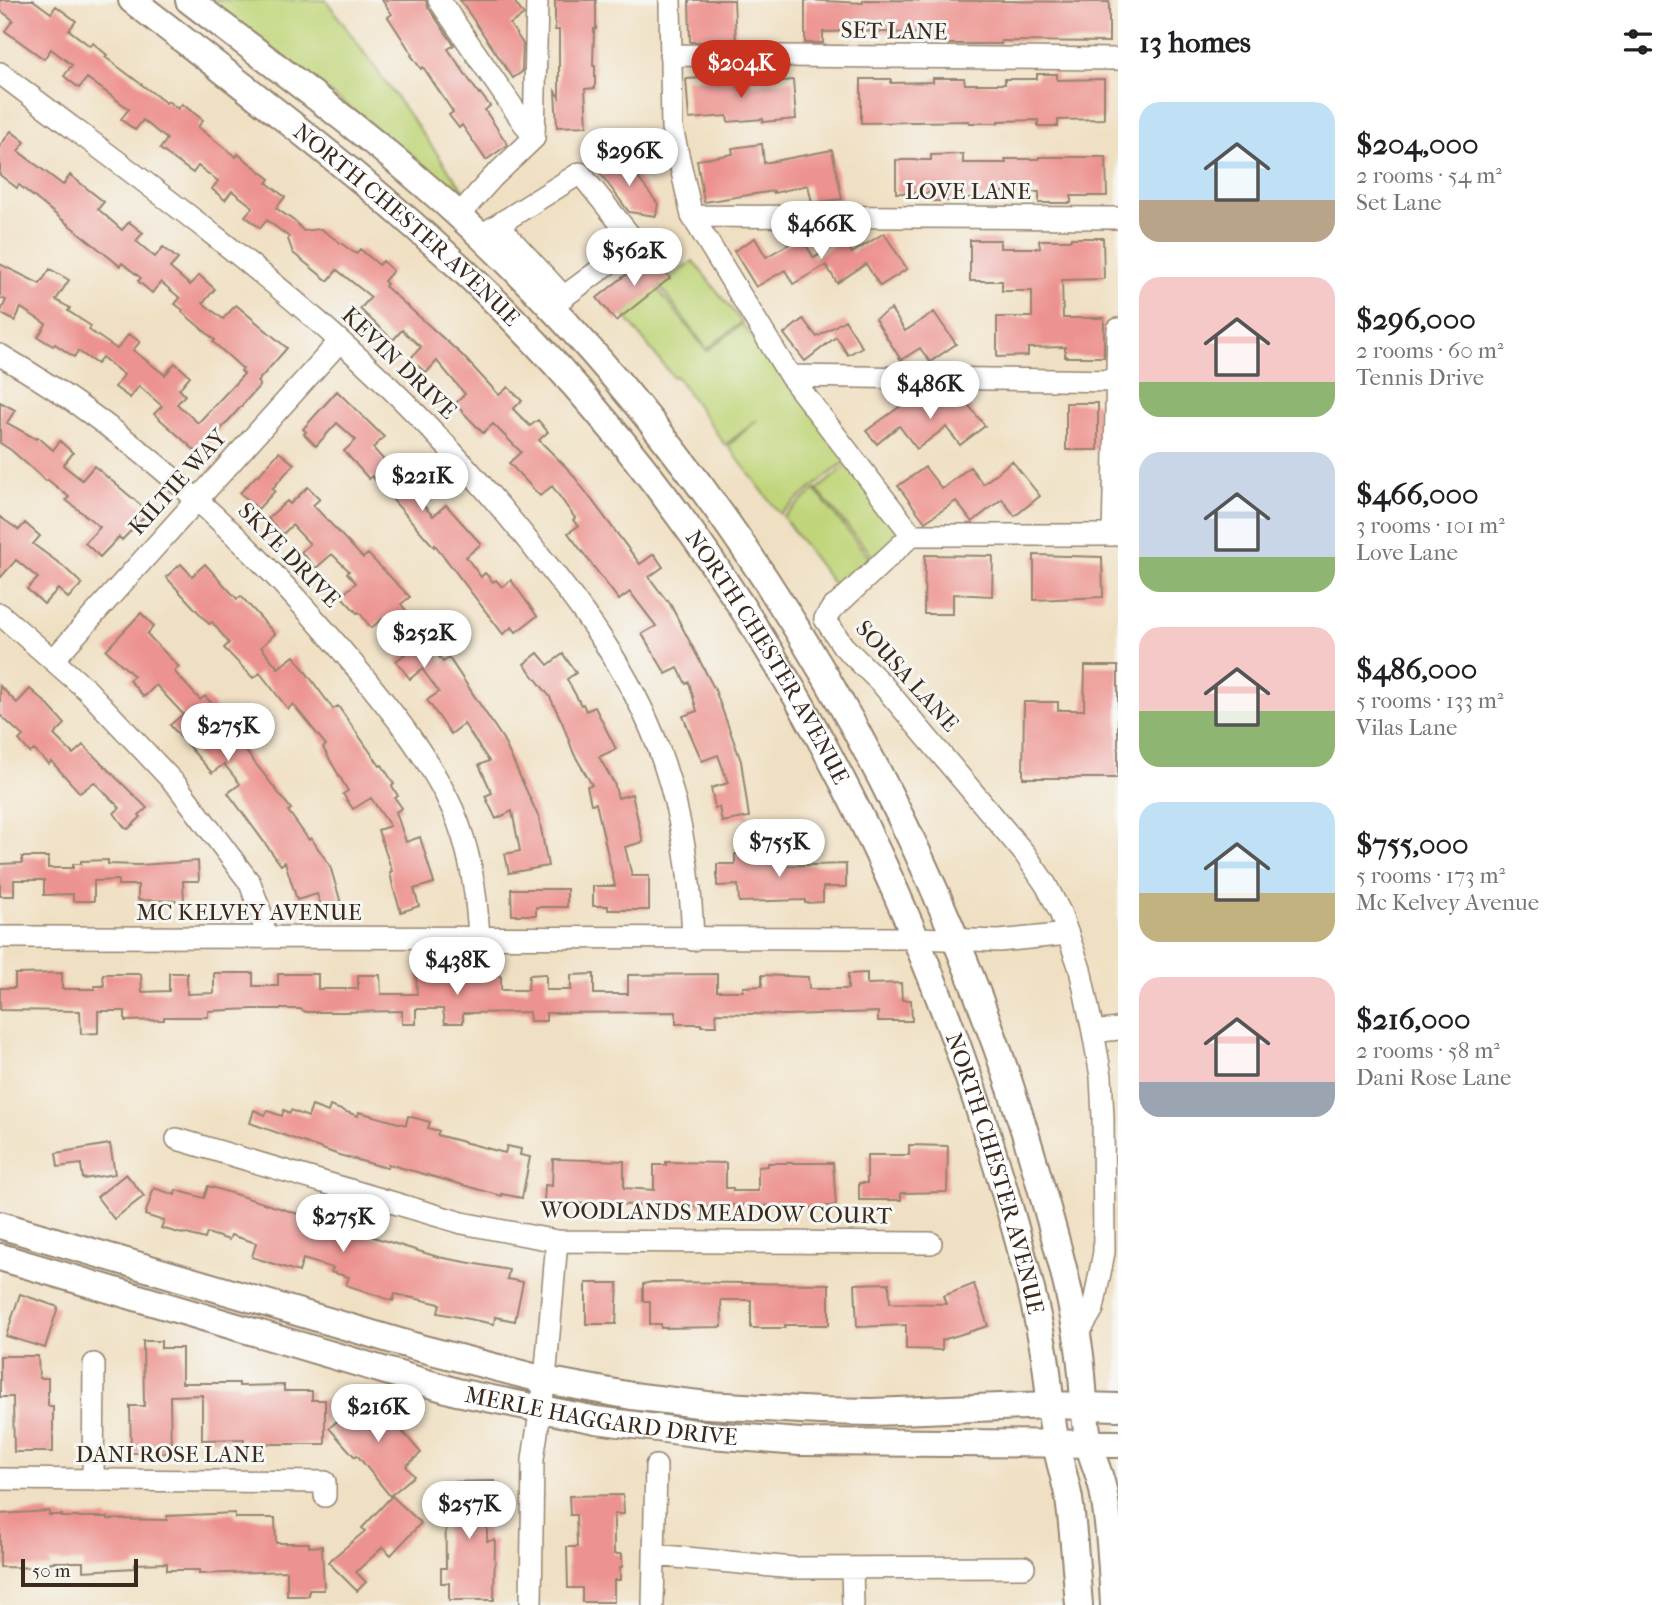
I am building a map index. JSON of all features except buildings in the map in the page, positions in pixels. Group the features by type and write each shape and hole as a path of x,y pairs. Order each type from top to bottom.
{"main road":[{"name":"NORTH CHESTER AVENUE","path":"132,0 344,164 413,223 487,293 556,365 619,438 682,521 792,689 846,788 917,938 968,1072 1010,1206 1044,1352 1055,1443 1068,1495 1079,1605"},
{"name":"NORTH CHESTER AVENUE","path":"189,0 366,137 458,216 489,230 557,302 687,468 783,607 822,672 911,839 955,939 1011,1088 1044,1197 1077,1336 1089,1444 1112,1519 1114,1605"},
{"path":"487,293 519,308 531,310 557,302"},
{"name":"MERLE HAGGARD DRIVE","path":"0,1225 358,1331 545,1380 632,1396 707,1405 873,1412 1049,1405 1118,1407"},
{"name":"MERLE HAGGARD DRIVE","path":"0,1257 405,1378 541,1410 661,1429 800,1442 1118,1444"}],"street":[{"path":"439,0 534,138"},
{"path":"534,138 537,0"},
{"path":"670,0 672,128 692,216 790,376 912,535 1113,535 1118,330"},
{"name":"SET LANE","path":"670,55 1118,59"},
{"name":"KEVIN DRIVE","path":"0,72 242,259 340,341 446,445 561,582 606,644 646,718 663,762 677,807 686,853 692,899 693,940"},
{"name":"NORTH CHESTER AVENUE","path":"458,216 492,178 534,138"},
{"path":"489,230 580,173 636,243 557,302"},
{"name":"LOVE LANE","path":"692,216 1118,218"},
{"name":"KILTIE WAY","path":"54,659 340,341"},
{"name":"SKYE DRIVE","path":"0,355 83,407 197,500 272,572 375,690 435,775 453,811 472,870 479,939"},
{"path":"790,376 1116,381"},
{"name":"SOUSA LANE","path":"912,535 832,607 825,619 843,646 881,683 1025,854 1046,885 1068,934"},
{"path":"0,614 54,659 134,737 220,840 250,883 263,919 265,938"},
{"path":"1068,934 1080,969 1093,1032 1101,1076 1103,1118 1104,1252 1093,1309 1077,1336"},
{"name":"MC KELVEY AVENUE","path":"0,937 693,940 917,938 999,941 1068,934"},
{"path":"1093,1032 1118,1029"},
{"name":"WOODLANDS MEADOW COURT","path":"177,1139 462,1223 557,1241 931,1243"},
{"path":"531,1605 533,1459 545,1380 557,1241"},
{"path":"93,1480 94,1364"},
{"path":"653,1605 656,1466"},
{"name":"DANI ROSE LANE","path":"0,1479 325,1482 325,1496"},
{"path":"654,1555 793,1568 1024,1567"},
{"path":"852,1569 853,1605"}],"green space":[{"path":"209,0 326,0 472,202"},
{"path":"693,261 742,322 707,349 659,285"},
{"path":"656,287 707,351 742,324 848,459 780,514 728,446 757,420 725,445 676,376 673,377 623,314"},
{"path":"852,461 905,534 873,557 817,490"},
{"path":"815,490 870,559 834,585 783,517"}]}
